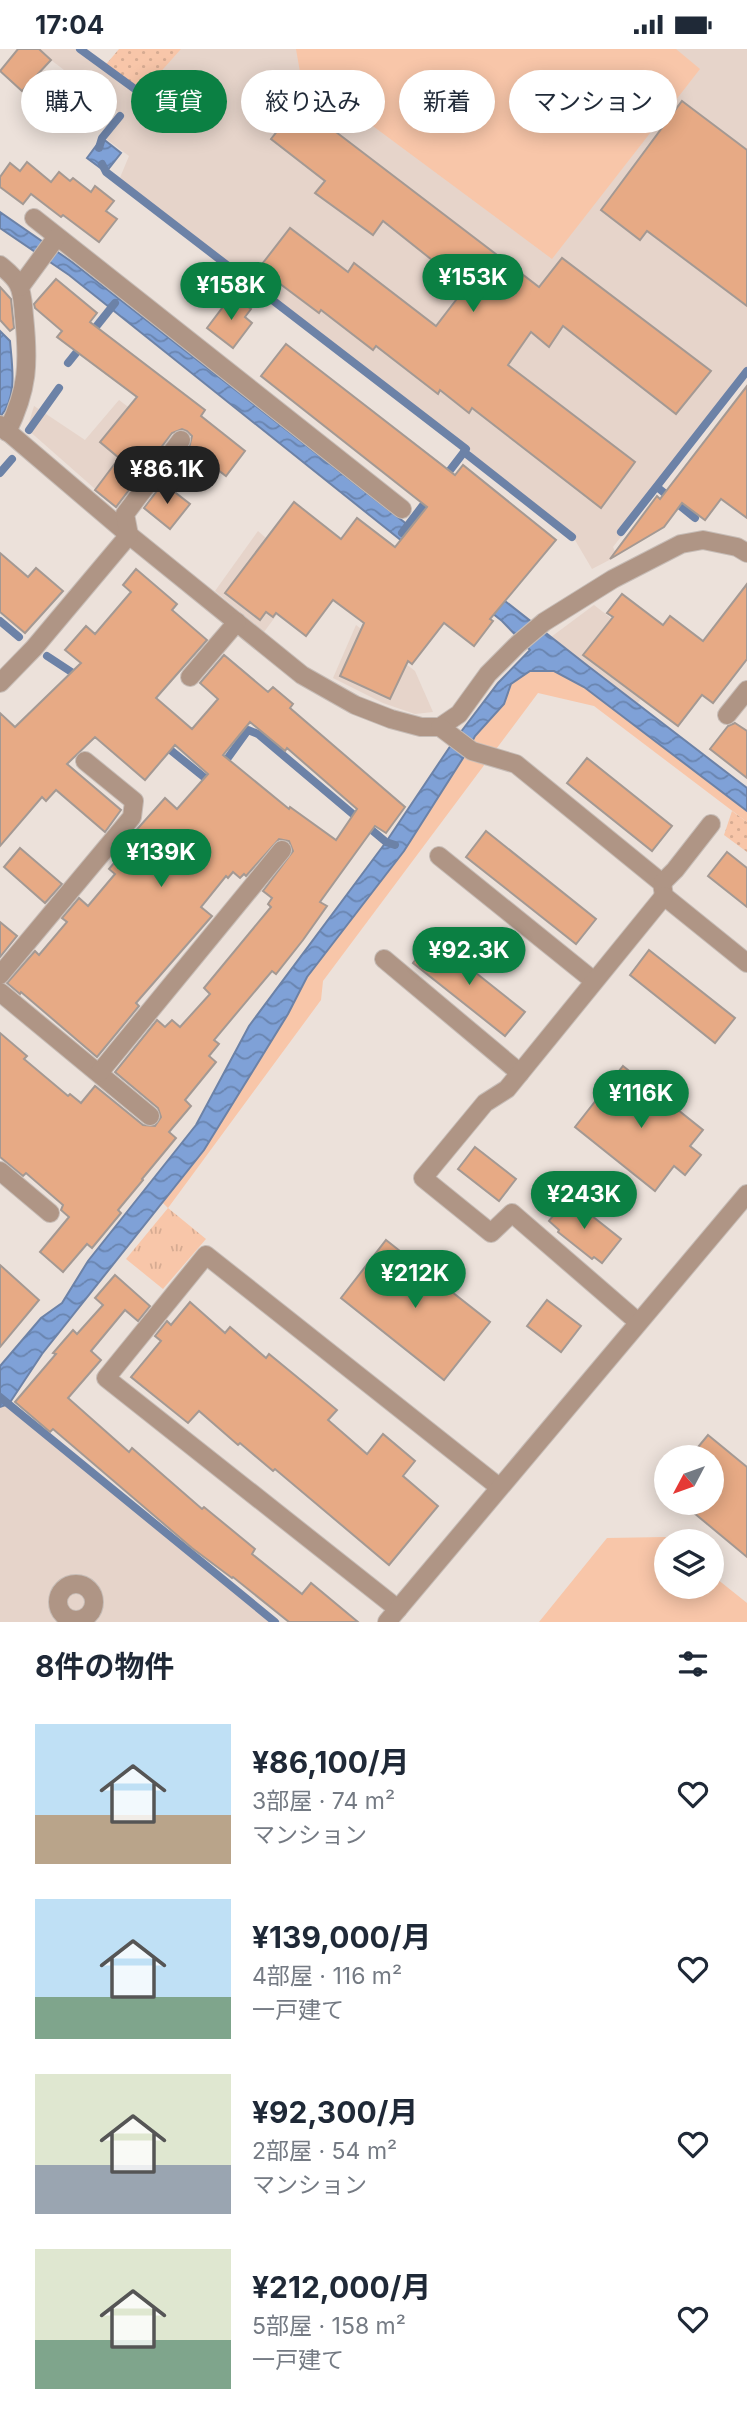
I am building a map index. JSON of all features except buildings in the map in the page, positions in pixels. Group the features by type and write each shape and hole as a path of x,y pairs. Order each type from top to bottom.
{"street":[{"path":"34,218 402,509"},
{"path":"20,287 56,238"},
{"path":"0,264 20,287 27,348 26,383 20,405 3,428 302,675 355,705 391,719 421,727 440,727 458,714 488,674 544,622 598,588 681,544 703,540 737,547 747,553"},
{"path":"130,535 125,514 181,440"},
{"path":"0,683 34,648 130,535"},
{"path":"190,677 237,622"},
{"path":"727,715 747,690"},
{"path":"440,727 472,751 516,764 747,963"},
{"path":"0,975 132,817 134,801 85,761"},
{"path":"638,1322 512,1213 491,1233 423,1178 485,1103 507,1089 594,981 711,824"},
{"path":"99,1073 282,850"},
{"path":"439,856 594,981"},
{"path":"384,959 520,1073"},
{"path":"0,992 149,1116"},
{"path":"0,1171 50,1213"},
{"path":"499,1486 206,1255 106,1378 393,1616 499,1486 747,1194"},
{"path":"78,1584 87,1588 93,1595 96,1618 62,1619 58,1600 61,1591 69,1585 78,1584"}],"shaded area":[{"path":"37,49 75,49 103,68 120,49 747,49 747,367 653,487 656,492 613,547 617,556 592,569 572,535 478,461 468,448 119,180 129,156 101,135 117,133 117,70 64,70"},
{"path":"119,400 173,441 119,510 27,429 34,406 85,440"},
{"path":"258,531 307,574 264,632 215,591"},
{"path":"594,605 669,663 637,704 551,637"},
{"path":"356,625 415,671 433,712 415,714 383,703 333,678"},
{"path":"10,1402 277,1622 0,1622 0,1407"}],"green space":[{"path":"119,49 181,49 162,70 131,70 131,90 117,79 117,70 103,68"},
{"path":"296,49 676,49 700,69 677,99 677,70 509,70 509,133 650,133 552,259 382,133 385,133 385,70 300,70"},
{"path":"530,671 554,671 584,687 747,811 747,822 594,706 538,693 323,981 321,1000 168,1208 162,1202 204,1150 288,1014 307,977 404,851 475,736 504,704 510,684"},
{"path":"732,811 747,822 747,852 724,835"},
{"path":"168,1208 206,1239 163,1289 126,1259"},
{"path":"654,1537 654,1599 724,1599 724,1585 747,1603 747,1622 539,1622 607,1538"}],"water":[{"path":"102,138 121,153 106,172 87,158"},
{"path":"0,212 72,262 747,788 747,811 584,687 554,671 530,671 511,684 504,704 475,736 404,851 307,977 288,1014 204,1150 42,1354 9,1404 0,1407 0,1366 41,1318 62,1303 88,1261 196,1125 249,1026 386,842 451,745 498,683 530,650 502,621 69,275 0,228"},
{"path":"0,331 10,341 12,391 0,417"}],"waterway":[{"path":"80,49 131,86"},
{"path":"99,148 102,138 120,116"},
{"path":"102,164 106,172 466,449 464,452 572,537"},
{"path":"91,333 115,303"},
{"path":"68,363 84,343"},
{"path":"621,532 747,371"},
{"path":"29,430 59,388"},
{"path":"444,478 464,452"},
{"path":"0,473 12,459"},
{"path":"657,487 695,518"},
{"path":"402,533 430,496"},
{"path":"0,621 19,637"},
{"path":"47,656 79,677"},
{"path":"222,766 248,730 258,734 386,842 395,845"},
{"path":"163,744 210,782 212,779"},
{"path":"0,1397 275,1622"}]}
